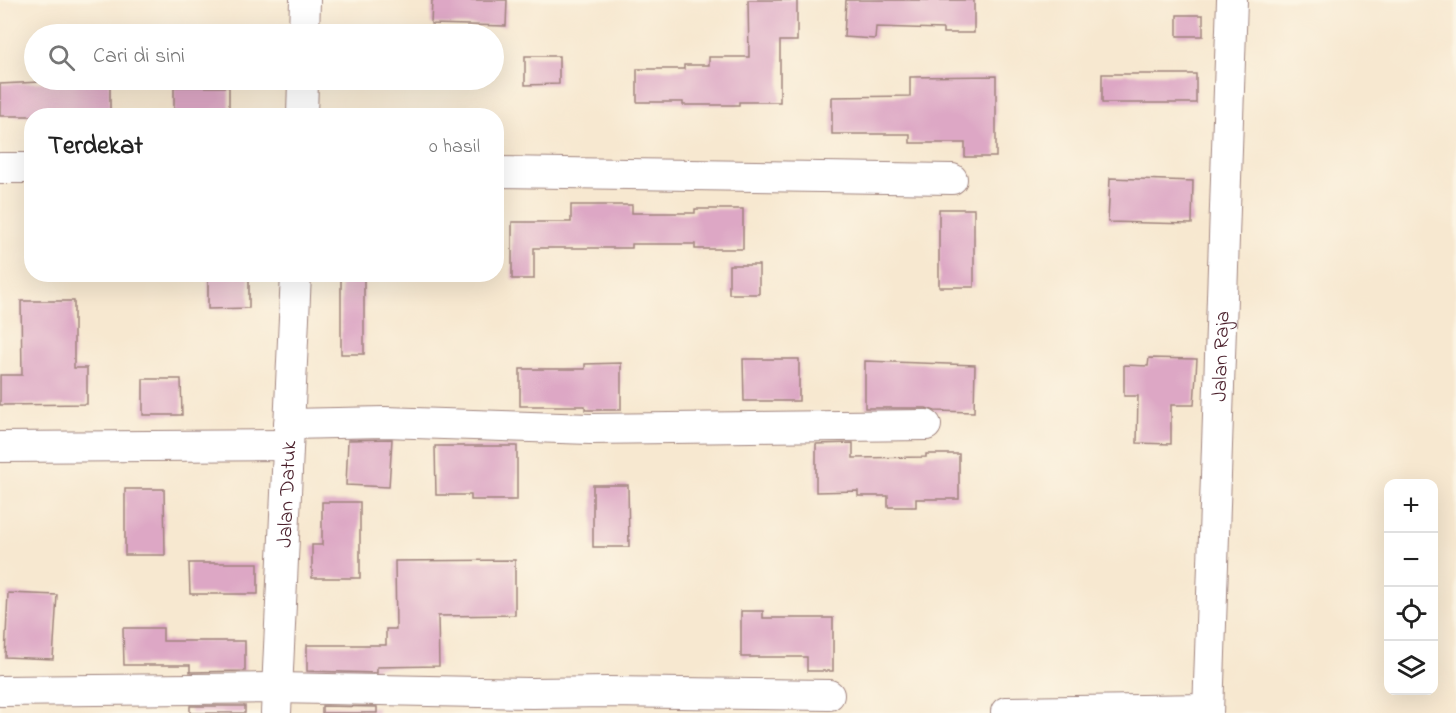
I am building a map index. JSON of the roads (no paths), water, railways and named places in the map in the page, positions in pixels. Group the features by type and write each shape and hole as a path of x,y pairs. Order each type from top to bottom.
{"street":[{"path":"304,24 305,0"},
{"name":"Jalan Raja","path":"1200,710 1233,0"},
{"path":"302,108 303,90"},
{"path":"0,168 24,168"},
{"path":"504,172 952,179"},
{"name":"Jalan Datuk","path":"276,700 296,282"},
{"path":"0,447 288,434 385,422 590,429 926,424"},
{"path":"0,692 276,700 608,692 829,695"},
{"path":"1006,712 1200,710"}]}
